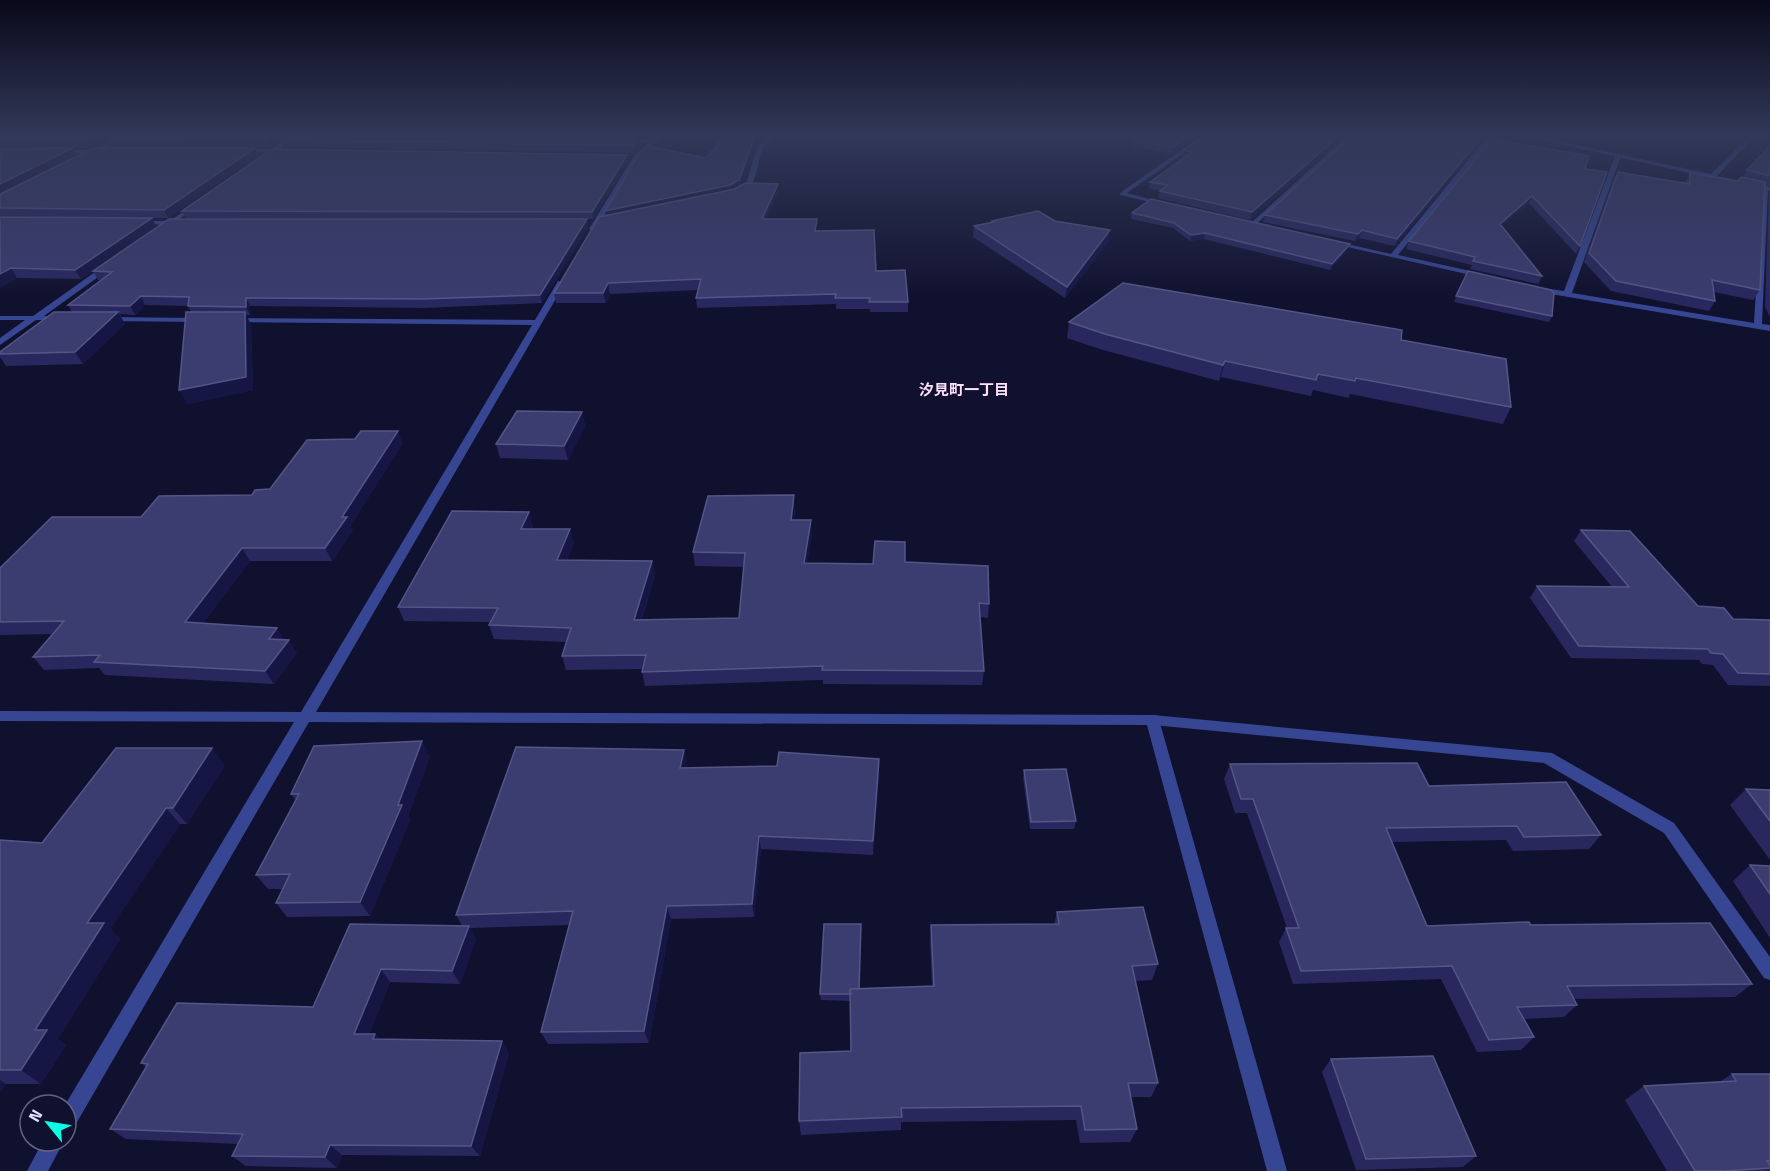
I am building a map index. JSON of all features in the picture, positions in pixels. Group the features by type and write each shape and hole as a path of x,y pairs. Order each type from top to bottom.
{"street":[{"path":"585,243 613,191"},
{"path":"733,195 740,191"},
{"path":"1127,191 1122,194 1166,204"},
{"path":"1253,224 1290,191"},
{"path":"1393,256 1446,191"},
{"path":"1567,294 1605,191"},
{"path":"1758,326 1768,191"},
{"path":"161,230 208,197"},
{"path":"1242,222 1264,227"},
{"path":"125,223 182,223"},
{"path":"1329,242 1494,279"},
{"path":"0,342 112,264"},
{"path":"78,1102 567,273"},
{"path":"1528,287 1770,328"},
{"path":"0,318 71,318"},
{"path":"95,319 215,320"},
{"path":"226,320 538,323"},
{"path":"0,716 1153,720 1547,757 1669,828 1770,972"},
{"path":"1153,720 1277,1171"},
{"path":"37,1171 47,1153"}],"building":[{"path":"7,191 192,191 164,210 0,208 0,194"},
{"path":"212,191 605,191 592,212 182,211"},
{"path":"617,191 703,191 605,211"},
{"path":"727,191 775,191 762,219 817,219 815,231 874,230 876,271 905,270 908,302 869,302 870,298 835,298 836,294 696,298 701,279 608,283 603,293 554,293 599,217"},
{"path":"1160,191 1276,191 1252,212"},
{"path":"1292,191 1437,191 1397,239 1362,230 1358,234 1265,215"},
{"path":"1450,191 1600,191 1580,246 1532,196 1500,224 1542,276 1473,261 1475,257 1409,241"},
{"path":"1611,191 1765,191 1760,290 1712,280 1715,301 1616,281 1589,253"},
{"path":"1151,199 1350,244 1332,264 1205,233 1191,235 1174,223 1132,213"},
{"path":"1038,211 1055,221 1110,230 1067,287 974,226"},
{"path":"0,217 152,218 75,270 11,268 0,274"},
{"path":"169,219 587,219 540,295 421,299 246,298 246,307 188,306 189,297 141,296 130,306 68,305 112,272 93,271"},
{"path":"1468,271 1551,290 1554,293 1552,316 1456,296"},
{"path":"1123,283 1402,330 1401,340 1506,359 1511,407 1356,378 1355,381 1318,374 1316,380 1225,361 1223,365 1105,334 1069,322"},
{"path":"54,312 118,312 75,352 0,354 0,352"},
{"path":"186,312 245,312 246,377 179,390"},
{"path":"517,411 582,412 564,446 496,444"},
{"path":"361,431 398,431 342,517 347,517 325,548 242,548 185,622 277,628 269,639 289,640 265,671 94,662 100,655 33,657 64,621 0,622 0,568 52,517 141,517 159,496 252,495 255,490 270,489 307,440 355,439"},
{"path":"794,495 791,520 811,520 804,563 873,564 875,541 905,542 905,562 988,566 989,604 979,603 984,671 822,670 823,666 642,672 646,655 562,656 571,628 489,625 498,608 398,607 452,511 529,512 521,529 570,529 557,560 652,561 634,620 739,618 745,553 693,552 708,496"},
{"path":"1581,530 1630,531 1698,606 1724,608 1733,619 1770,620 1770,674 1738,673 1723,654 1711,653 1708,649 1579,646 1537,586 1629,587"},
{"path":"422,741 398,805 402,805 360,902 276,903 290,874 256,875 299,794 291,794 314,746"},
{"path":"516,747 684,750 680,768 777,766 779,752 879,759 873,841 759,836 752,904 667,906 644,1031 541,1032 573,911 456,915"},
{"path":"116,748 212,748 173,808 166,808 87,923 104,923 35,1030 47,1030 21,1070 0,1070 0,840 42,843"},
{"path":"1417,763 1429,786 1566,782 1601,835 1524,837 1517,826 1386,828 1427,926 1529,922 1531,925 1710,923 1752,984 1567,986 1577,1005 1517,1007 1534,1037 1489,1040 1452,966 1301,971 1286,928 1299,928 1253,799 1241,799 1230,764"},
{"path":"1066,769 1076,821 1031,822 1024,770"},
{"path":"1746,789 1770,790 1770,821"},
{"path":"1750,865 1770,866 1770,894"},
{"path":"1143,907 1158,964 1132,966 1158,1083 1128,1083 1137,1129 1085,1130 1081,1106 901,1108 902,1117 799,1121 800,1053 851,1051 850,989 934,986 931,925 1059,924 1057,912"},
{"path":"350,924 469,926 452,971 381,969 354,1034 375,1034 373,1039 502,1041 471,1146 330,1145 325,1157 232,1156 243,1134 110,1129 148,1064 141,1063 177,1003 313,1007"},
{"path":"824,924 861,924 859,989 850,989 851,994 820,994"},
{"path":"1433,1056 1476,1156 1366,1159 1331,1059"},
{"path":"1732,1074 1770,1074 1770,1161 1767,1161 1770,1168 1695,1171 1644,1086 1736,1081"}],"district":[{"name":"汐見町一丁目","path":"964,389"}]}
